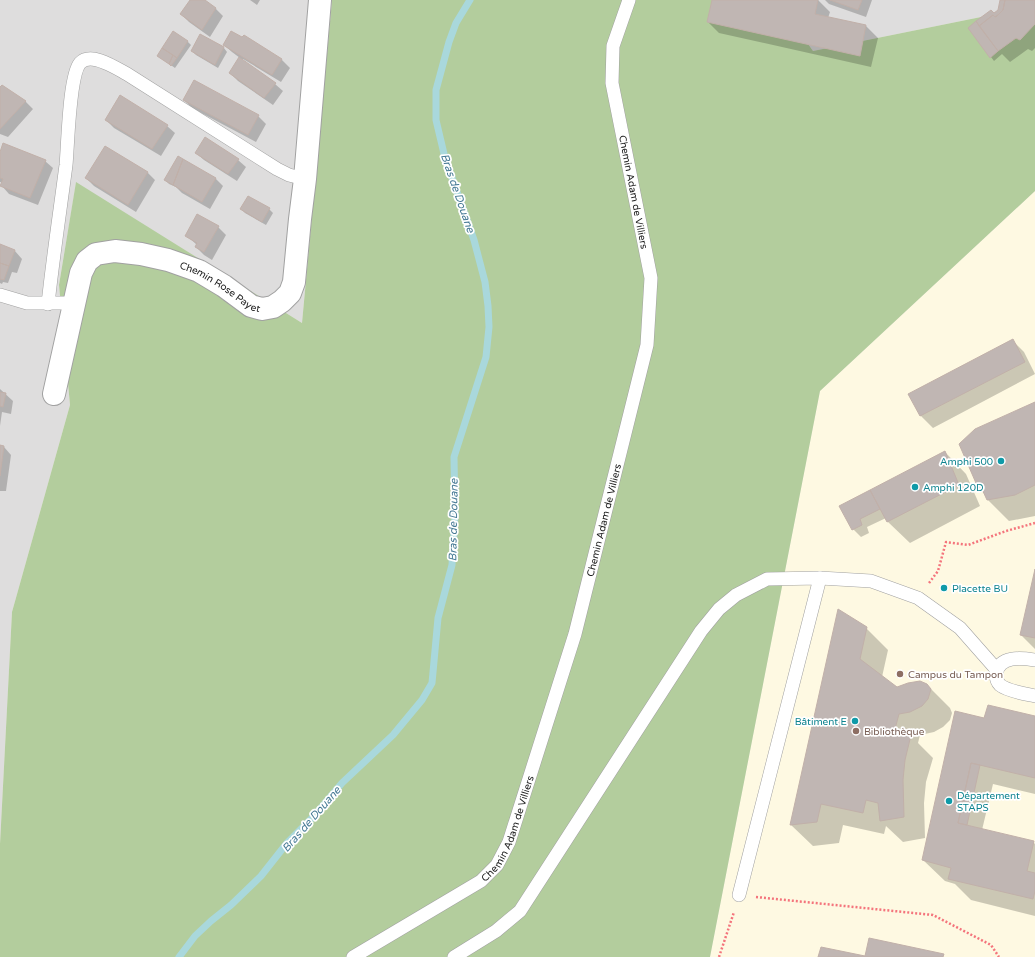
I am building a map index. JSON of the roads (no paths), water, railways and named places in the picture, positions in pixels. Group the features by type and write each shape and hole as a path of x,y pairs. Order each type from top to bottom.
{"street":[{"name":"Chemin Rose Payet","path":"54,394 81,273 88,261 96,254 115,251 141,254 168,260 198,271 224,286 251,306 262,309 273,307 290,293 294,282 305,179 320,0"}],"lane":[{"name":"Chemin Adam de Villiers","path":"353,957 481,880 497,865 510,842 576,634 647,345 651,278 612,84 613,46 629,0"},
{"path":"48,304 54,244 66,165 71,99 76,74 80,63 89,58 102,60 127,74 277,170 305,179"},
{"path":"0,296 27,303 75,303"},
{"path":"739,895 820,578"},
{"path":"454,957 496,931 520,911 701,631 719,609 736,595 767,579 820,578 871,581 918,598 960,628 997,670"},
{"path":"1035,660 1022,658 1008,660 1002,663 997,670 996,678 999,684 1006,688 1035,696"}],"waterway":[{"name":"Bras de Douane","path":"179,957 195,936 231,905 261,876 287,843 314,816 342,783 393,735 422,700 432,683 438,618 452,565 455,515 454,457 486,357 489,327 485,282 474,240 445,158 436,120 436,90 449,42 456,23 470,0"}],"place":[{"name":"Amphi 500","path":"1001,461"},
{"name":"Amphi 120D","path":"915,487"},
{"name":"Placette BU","path":"944,588"},
{"name":"Campus du Tampon","path":"900,674"},
{"name":"Bâtiment E","path":"855,721"},
{"name":"Bibliothèque","path":"856,731"},
{"name":"Département STAPS","path":"949,801"}]}
